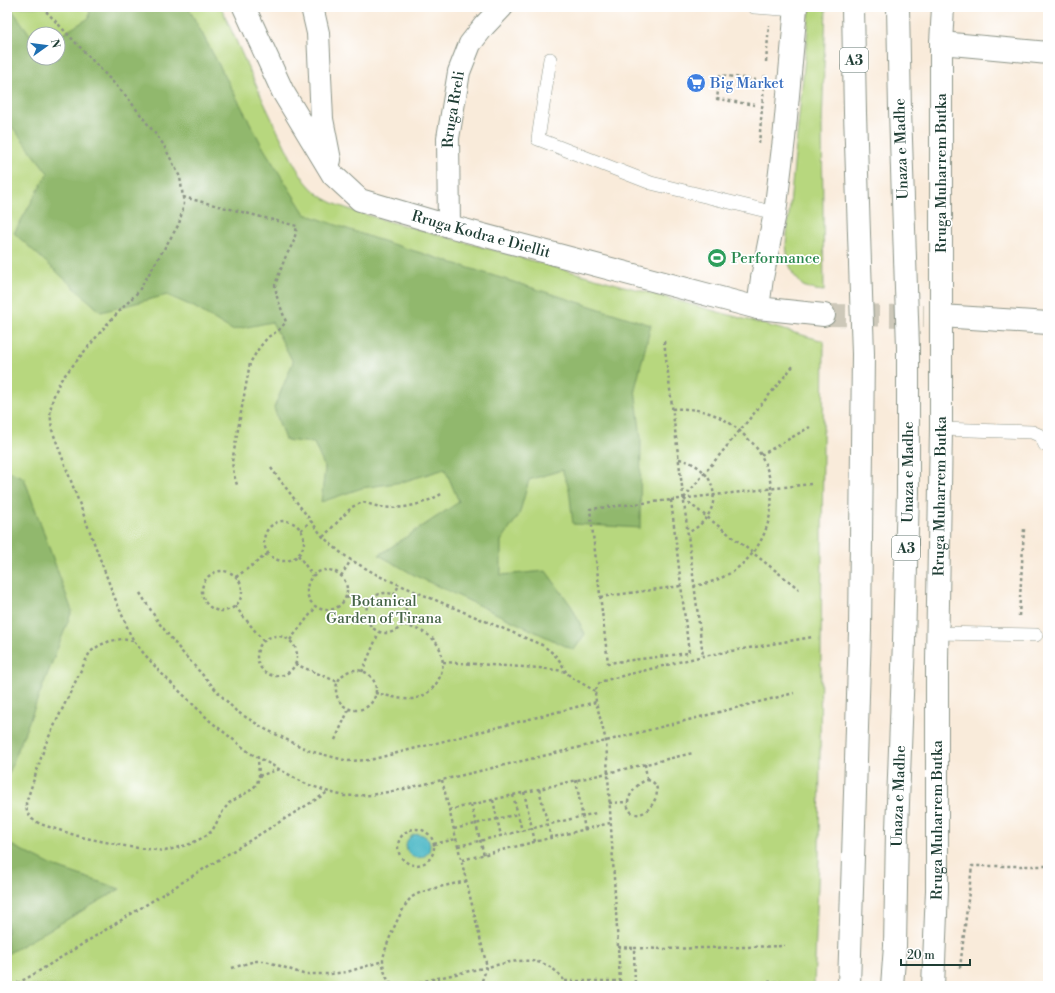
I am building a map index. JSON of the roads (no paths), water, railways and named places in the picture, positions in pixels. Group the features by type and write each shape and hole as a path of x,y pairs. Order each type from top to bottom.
{"main road":[{"name":"Rruga Kodra e Diellit","path":"244,7 283,92 333,175 360,200 449,226 758,308 824,315"},
{"path":"312,7 318,33 322,119 333,175"},
{"name":"Rruga Rreli","path":"449,226 448,138 459,72 470,44 502,7"},
{"name":"A3","path":"849,986 860,631 863,354 855,121 853,7"},
{"name":"Unaza e Madhe","path":"892,986 895,946 897,830 908,492 908,347 898,7"},
{"name":"Rruga Muharrem Butka","path":"932,986 937,890 938,633 941,428 932,316 943,7"},
{"path":"758,308 762,278 775,213 784,139 796,8"},
{"path":"941,43 1048,53"},
{"path":"932,316 1048,323"}],"lane":[{"path":"754,7 796,8"},
{"path":"550,59 538,139 651,183 775,213"},
{"path":"941,428 1032,432 1041,436 1045,445"},
{"path":"938,633 1036,635"}],"water":[{"path":"418,834 427,837 430,846 427,855 418,858 409,855 406,846 409,837"}],"tunnel":[{"path":"824,315 924,316"}],"place":[{"name":"Big Market","path":"696,83"},
{"name":"Performance","path":"717,258"}],"park label":[{"name":"Botanical Garden of Tirana","path":"384,610"}]}
